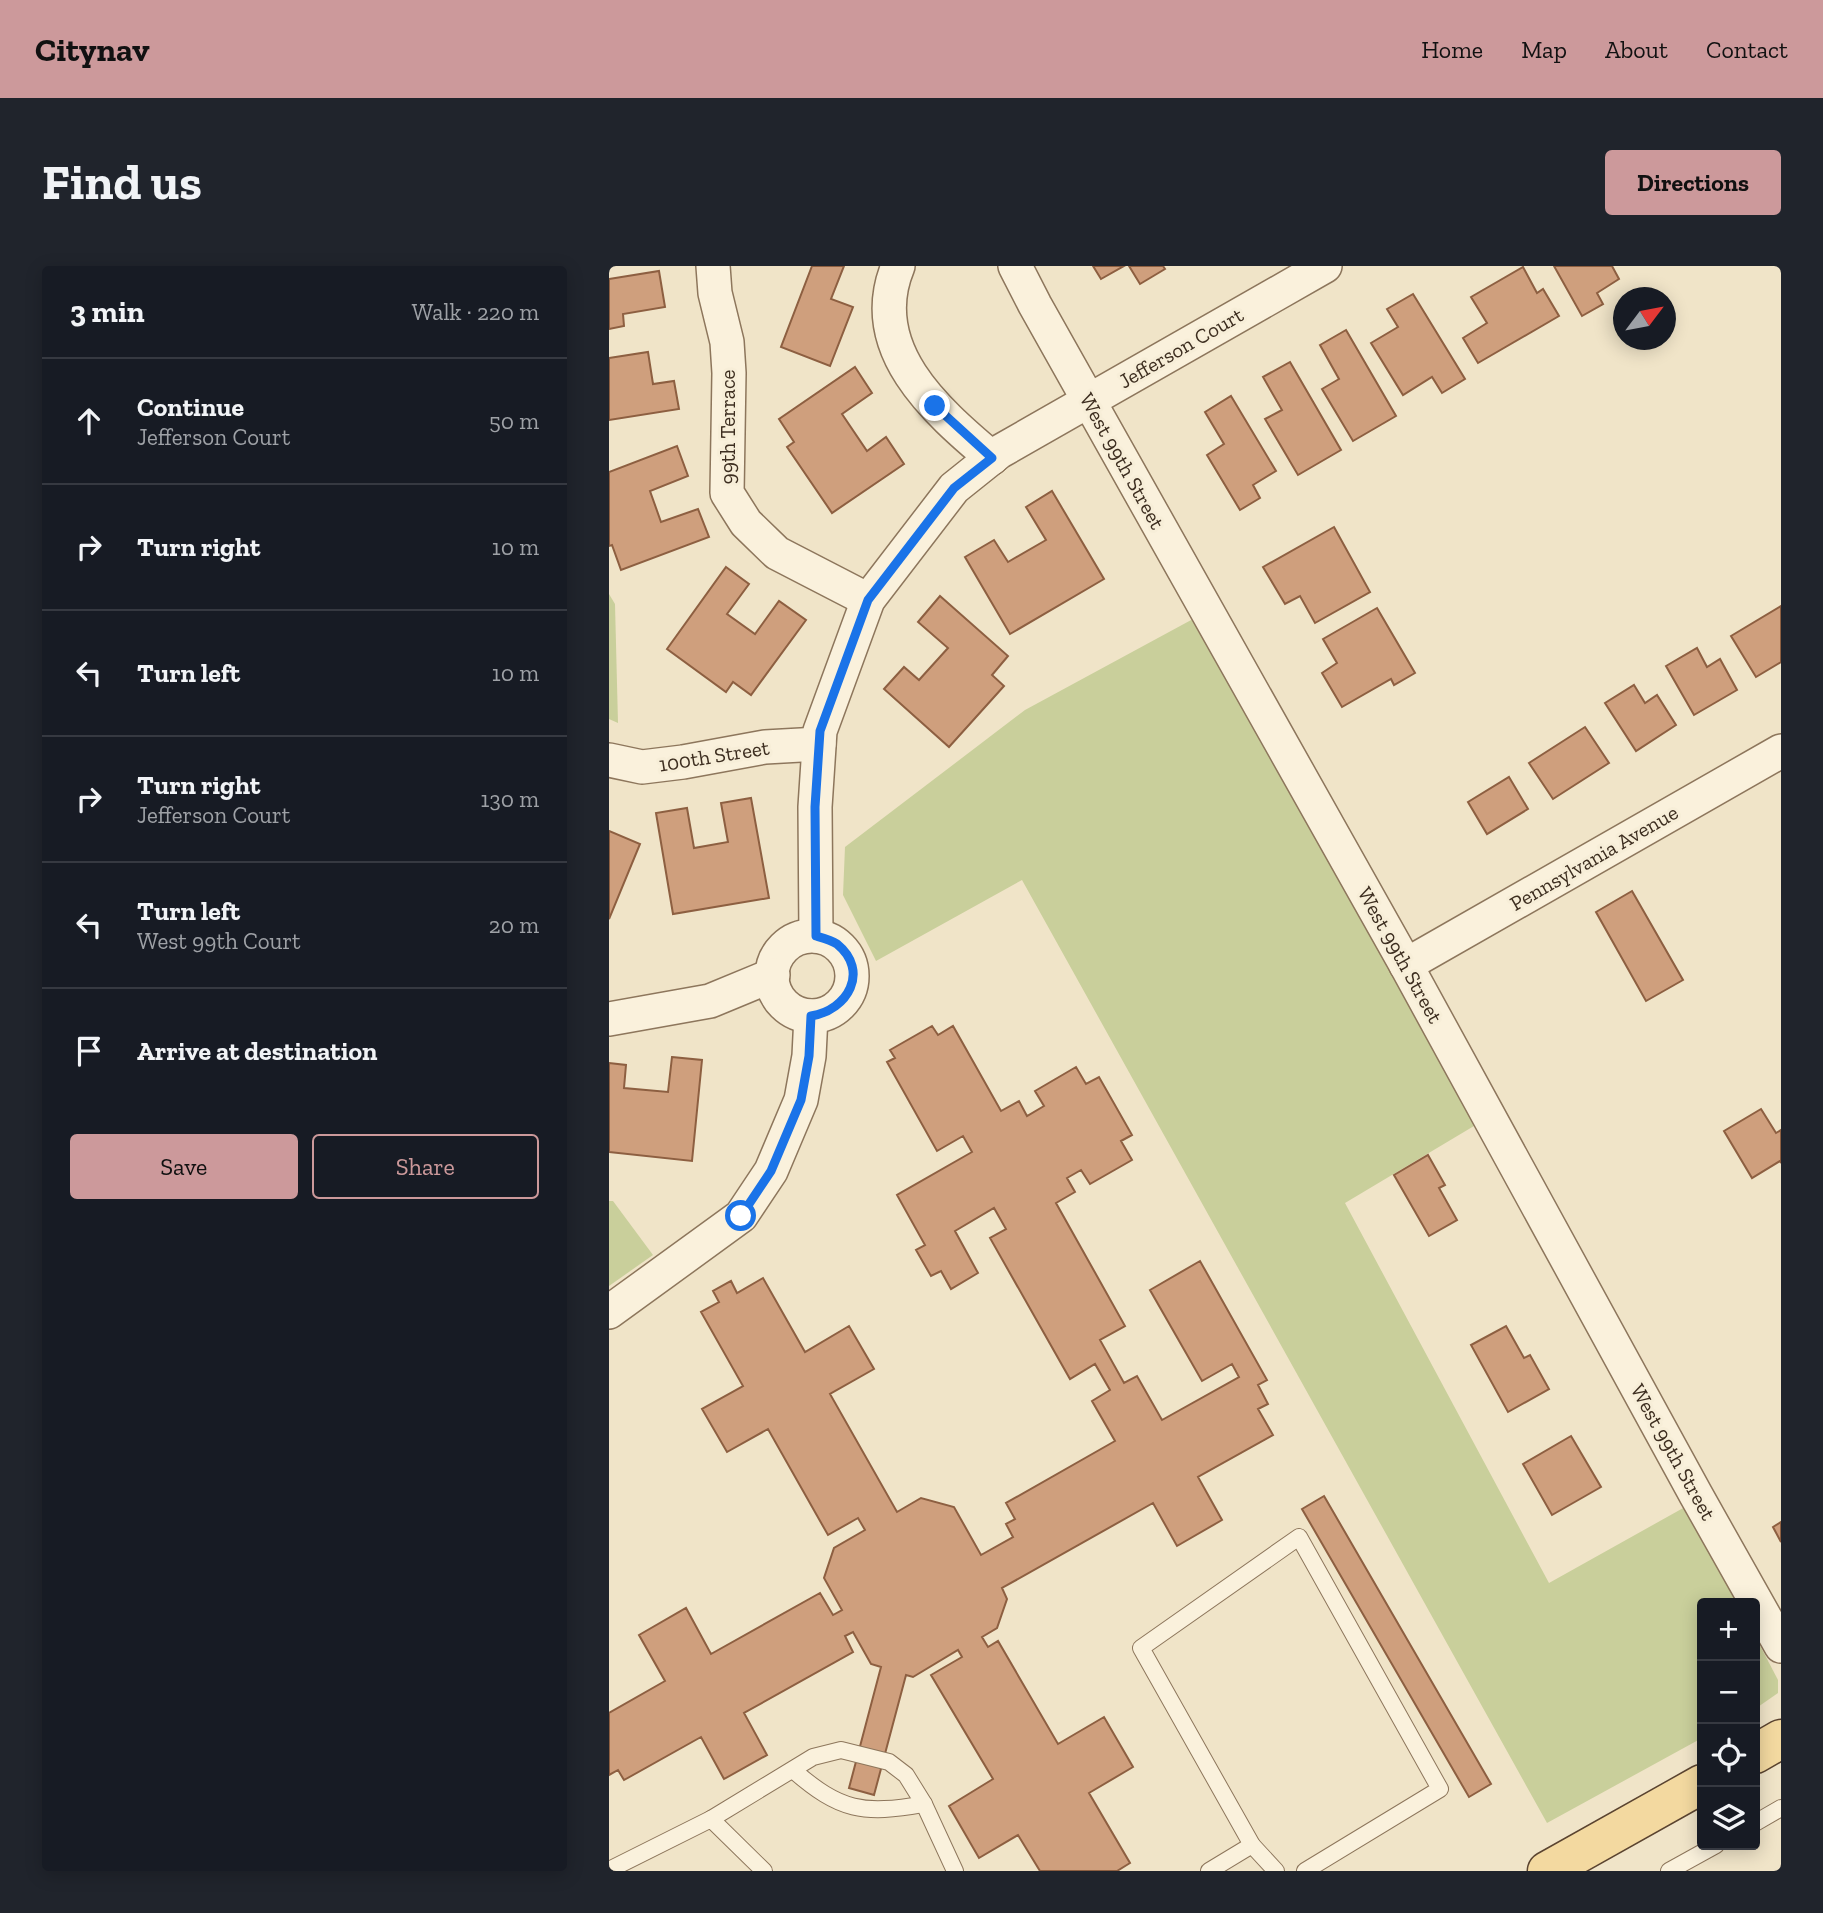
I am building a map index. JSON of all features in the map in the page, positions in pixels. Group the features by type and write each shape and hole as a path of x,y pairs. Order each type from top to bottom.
{"main road":[{"path":"1760,1751 1781,1739"},
{"path":"1547,1871 1697,1787"}],"street":[{"name":"99th Terrace","path":"713,266 715,293 728,352 727,494 746,523 777,554 868,600"},
{"path":"898,266 889,295 889,327 900,357 935,406 992,458"},
{"name":"West 99th Street","path":"1015,266 1406,965 1781,1646"},
{"name":"Jefferson Court","path":"816,936 815,807 820,731 868,600 954,488 999,452 1325,266"},
{"name":"100th Street","path":"609,760 642,767 765,747 819,744"},
{"name":"Pennsylvania Avenue","path":"1406,965 1781,751"},
{"path":"816,936 834,942 843,950 851,963 852,981 848,995 838,1007 824,1014 811,1016 797,1013 784,1003 774,987 773,975 774,962 786,945 802,937 816,936"},
{"path":"609,1019 710,1001 773,975"},
{"path":"609,1312 741,1216 771,1171 801,1100 809,1056 811,1016"}],"lane":[{"path":"1276,1871 1252,1845 1141,1648 1299,1537 1440,1789 1305,1871"},
{"path":"611,1861 711,1819 813,1757 841,1750 889,1762 906,1775 924,1804 955,1871"},
{"path":"793,1770 817,1791 849,1807 873,1811 924,1804"},
{"path":"1760,1820 1781,1808"},
{"path":"711,1819 764,1871"},
{"path":"1209,1871 1252,1845"},
{"path":"1669,1871 1707,1850"}],"green space":[{"path":"609,594 615,604 618,723 609,719"},
{"path":"1193,619 1479,1123 1345,1203 1549,1583 1685,1507 1734,1598 1697,1598 1697,1741 1547,1823 1022,880 876,961 843,895 845,847 1025,710"},
{"path":"609,1201 613,1201 653,1255 609,1286"},
{"path":"1760,1646 1778,1680 1778,1693 1760,1706"}],"building":[{"path":"812,266 844,266 831,299 853,307 830,366 781,347"},
{"path":"1093,266 1124,266 1101,279"},
{"path":"1129,266 1163,266 1165,269 1140,284"},
{"path":"1554,266 1612,266 1619,279 1597,293 1603,304 1582,316"},
{"path":"1523,267 1537,293 1543,289 1559,316 1478,363 1463,338 1487,323 1471,297"},
{"path":"659,271 665,307 623,314 624,326 609,329 609,279"},
{"path":"1413,294 1465,379 1442,393 1432,377 1403,395 1371,343 1398,327 1387,309"},
{"path":"1346,330 1396,416 1353,441 1322,389 1339,379 1320,345"},
{"path":"648,352 653,384 674,381 679,409 609,420 609,358"},
{"path":"1290,362 1341,450 1298,475 1265,419 1282,410 1263,377"},
{"path":"855,367 872,393 842,414 867,451 886,437 904,464 832,513 787,447 794,442 779,419"},
{"path":"1231,396 1276,471 1253,485 1260,498 1240,510 1207,455 1224,444 1205,412"},
{"path":"677,446 688,476 650,491 661,522 698,509 709,537 621,570 612,545 609,546 609,472"},
{"path":"1052,491 1104,579 1010,634 965,557 994,540 1008,562 1046,540 1026,507"},
{"path":"1334,527 1370,592 1315,623 1300,596 1285,604 1263,567"},
{"path":"726,567 749,584 727,614 755,634 779,601 806,620 751,695 733,682 726,692 667,649"},
{"path":"940,596 1008,656 992,675 1004,686 949,747 884,689 904,667 919,680 948,648 918,622"},
{"path":"1781,606 1781,662 1756,677 1731,636"},
{"path":"1377,608 1415,673 1394,685 1391,679 1342,707 1322,673 1337,663 1323,639"},
{"path":"1697,648 1707,667 1720,659 1737,690 1694,715 1666,666"},
{"path":"1634,685 1645,703 1657,695 1676,725 1636,751 1605,703"},
{"path":"1585,727 1609,763 1553,799 1529,763"},
{"path":"1509,777 1528,809 1487,834 1468,802"},
{"path":"751,798 769,898 673,914 656,813 687,808 694,848 728,842 721,803"},
{"path":"609,831 640,844 609,919"},
{"path":"1632,891 1683,980 1646,1001 1596,912"},
{"path":"932,1026 938,1035 953,1026 1001,1111 1019,1101 1027,1116 1044,1106 1035,1091 1076,1067 1086,1084 1099,1077 1132,1135 1121,1141 1132,1160 1090,1184 1081,1170 1067,1178 1075,1192 1056,1203 1125,1326 1100,1340 1124,1383 1137,1376 1162,1420 1239,1377 1232,1364 1202,1381 1150,1290 1200,1261 1267,1380 1258,1385 1268,1404 1258,1409 1273,1435 1198,1477 1222,1520 1177,1546 1153,1503 1002,1588 1007,1599 997,1628 982,1637 988,1647 998,1641 1058,1744 1104,1717 1133,1767 1089,1793 1130,1863 1117,1871 1040,1871 1018,1835 979,1858 949,1806 993,1779 931,1675 962,1657 958,1650 913,1677 906,1675 874,1795 849,1788 881,1667 871,1664 853,1632 845,1636 853,1652 744,1713 767,1755 724,1779 701,1737 624,1780 618,1770 609,1775 609,1713 665,1681 639,1635 686,1608 711,1654 820,1593 833,1615 842,1610 824,1578 834,1548 865,1530 858,1518 828,1535 768,1429 727,1452 702,1409 743,1386 701,1312 719,1302 713,1291 731,1281 737,1293 763,1278 805,1352 849,1326 874,1369 830,1394 897,1512 921,1498 954,1507 981,1555 1013,1537 1006,1524 1015,1519 1006,1503 1115,1441 1092,1401 1110,1390 1095,1364 1070,1379 990,1238 1006,1229 994,1208 955,1231 978,1273 951,1289 941,1271 931,1276 916,1250 925,1245 897,1195 972,1152 963,1136 937,1151 887,1062 895,1058 890,1050"},
{"path":"672,1057 702,1060 692,1161 609,1152 609,1063 626,1065 624,1088 668,1092"},
{"path":"1761,1109 1776,1133 1781,1130 1781,1163 1780,1161 1752,1178 1724,1131"},
{"path":"1428,1155 1445,1185 1439,1188 1457,1220 1429,1236 1394,1175"},
{"path":"1506,1326 1524,1358 1530,1355 1549,1389 1508,1412 1471,1345"},
{"path":"1571,1436 1601,1487 1552,1515 1523,1464"},
{"path":"1324,1496 1491,1784 1469,1797 1302,1509"},
{"path":"1781,1522 1781,1542 1773,1527"}],"route":[{"path":"741,1216 771,1171 801,1100 809,1056 811,1016 824,1014 838,1007 848,995 852,981 851,963 843,950 834,942 816,936 815,807 820,731 868,600 954,488 992,458 935,406"}]}
